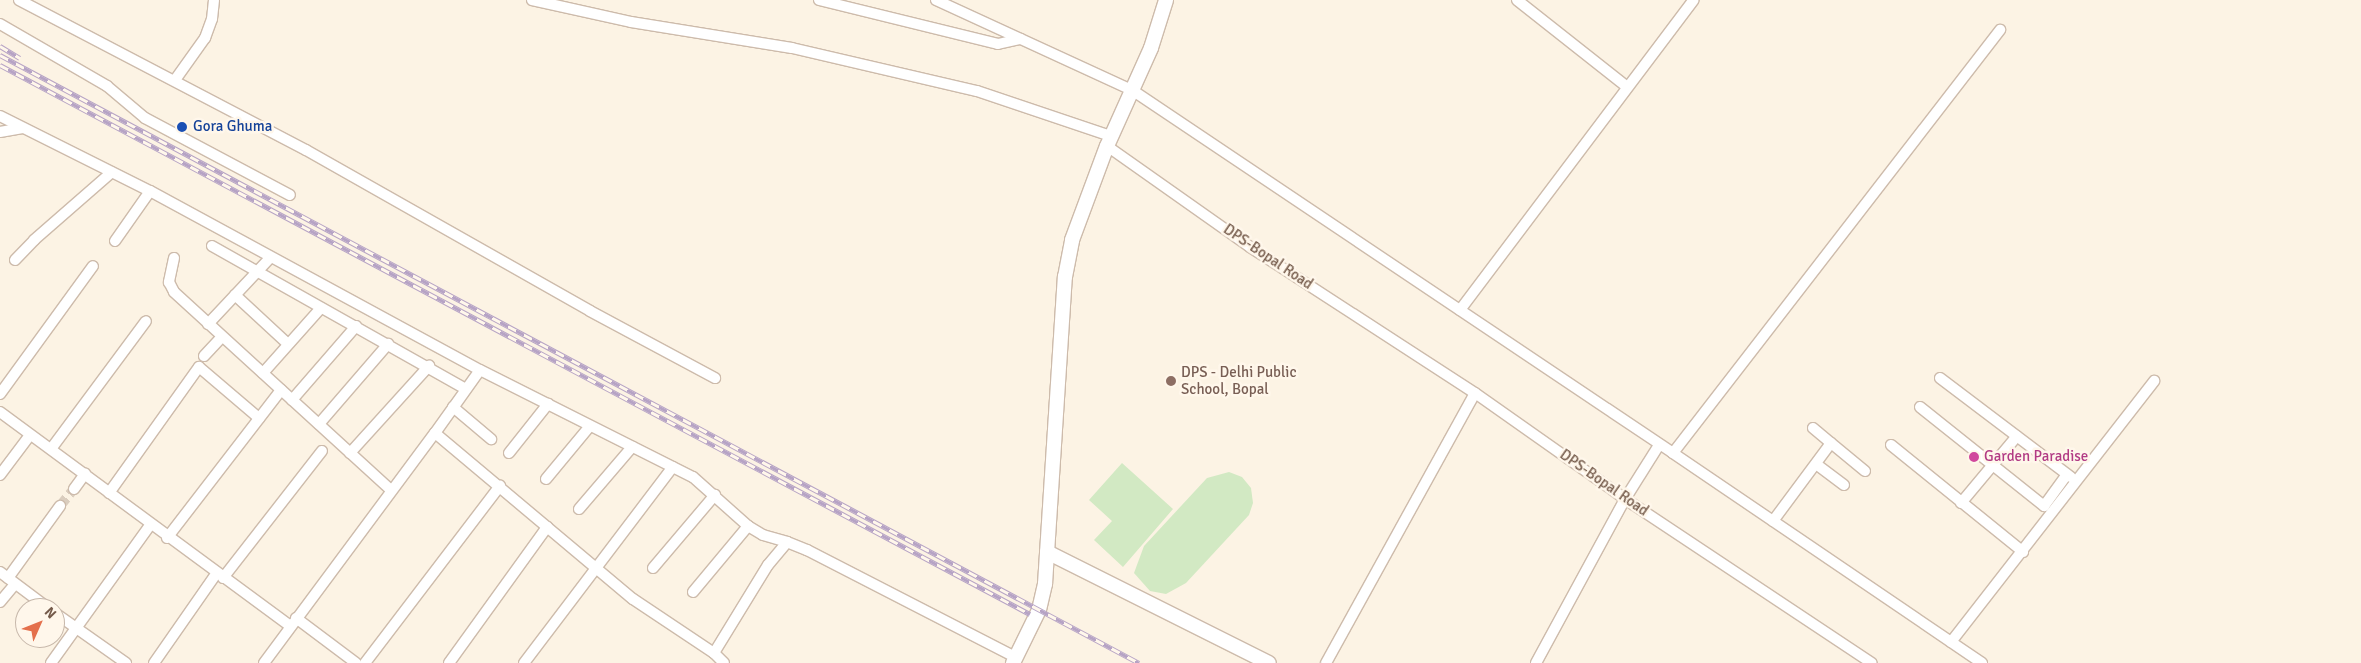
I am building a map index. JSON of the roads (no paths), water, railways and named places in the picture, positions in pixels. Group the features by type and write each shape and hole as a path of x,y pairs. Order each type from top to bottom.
{"street":[{"path":"20,0 306,150 590,311 715,378"},
{"path":"175,80 205,38 212,19 214,0"},
{"name":"DPS-Bopal Road","path":"532,0 631,22 792,48 977,91 1111,136 1250,247 1475,393 1625,499 1872,663"},
{"path":"819,0 998,44 1020,39"},
{"path":"936,0 1132,90 1982,663"},
{"path":"0,116 150,191 270,258 480,370 693,477 748,526 763,535 808,550 1018,661 1040,610 1047,552 1065,278 1072,240 1111,136 1151,48 1166,0"},
{"path":"1517,0 1626,87"},
{"path":"1460,310 1626,87 1694,0"},
{"path":"0,24 107,86 151,122 290,195"},
{"path":"1673,453 2000,30"},
{"path":"0,132 24,128"},
{"path":"15,260 34,240 112,172"},
{"path":"114,241 150,191"},
{"path":"212,246 259,271 321,308 429,366 466,389"},
{"path":"174,258 170,287 208,324 390,489"},
{"path":"208,324 270,258"},
{"path":"0,394 93,266"},
{"path":"235,295 288,344"},
{"path":"262,373 321,308"},
{"path":"51,449 146,321"},
{"path":"292,400 356,326"},
{"path":"204,356 222,336"},
{"path":"319,424 388,344"},
{"path":"350,453 429,366"},
{"path":"109,493 199,368 259,418"},
{"path":"264,663 390,489 454,407 480,370"},
{"path":"1940,378 2072,478"},
{"path":"1920,407 2044,506 2072,478 2154,381"},
{"path":"167,538 281,390"},
{"path":"1326,663 1475,393"},
{"path":"509,453 548,404"},
{"path":"454,407 492,439"},
{"path":"0,412 219,576 356,663"},
{"path":"546,479 590,426"},
{"path":"1813,428 1865,471"},
{"path":"434,433 500,486 594,567 641,604 714,653 724,663"},
{"path":"0,475 30,435"},
{"path":"1961,503 2016,436"},
{"path":"1773,521 1831,443"},
{"path":"1536,663 1625,499 1659,445"},
{"path":"1890,445 2022,552"},
{"path":"579,509 632,447"},
{"path":"154,663 219,576 322,451"},
{"path":"1816,464 1844,485"},
{"path":"524,663 594,567 673,467"},
{"path":"74,489 85,474"},
{"path":"1951,642 2022,552 2072,478"},
{"path":"365,663 500,486"},
{"path":"653,568 715,495"},
{"path":"0,602 8,578 60,506"},
{"path":"51,663 151,524"},
{"path":"693,592 748,526"},
{"path":"449,663 547,527"},
{"path":"714,653 768,565 787,542"},
{"path":"1047,552 1269,663"},
{"path":"8,578 35,598"},
{"path":"65,620 126,663"}],"tunnel":[{"path":"60,506 74,489"}],"railway":[{"path":"0,46 20,58"},
{"path":"0,55 1139,663"},
{"path":"0,65 1030,614"}],"place":[{"name":"Gora Ghuma","path":"182,127"},
{"name":"DPS - Delhi Public School, Bopal","path":"1171,381"},
{"name":"Garden Paradise","path":"1974,457"}]}
